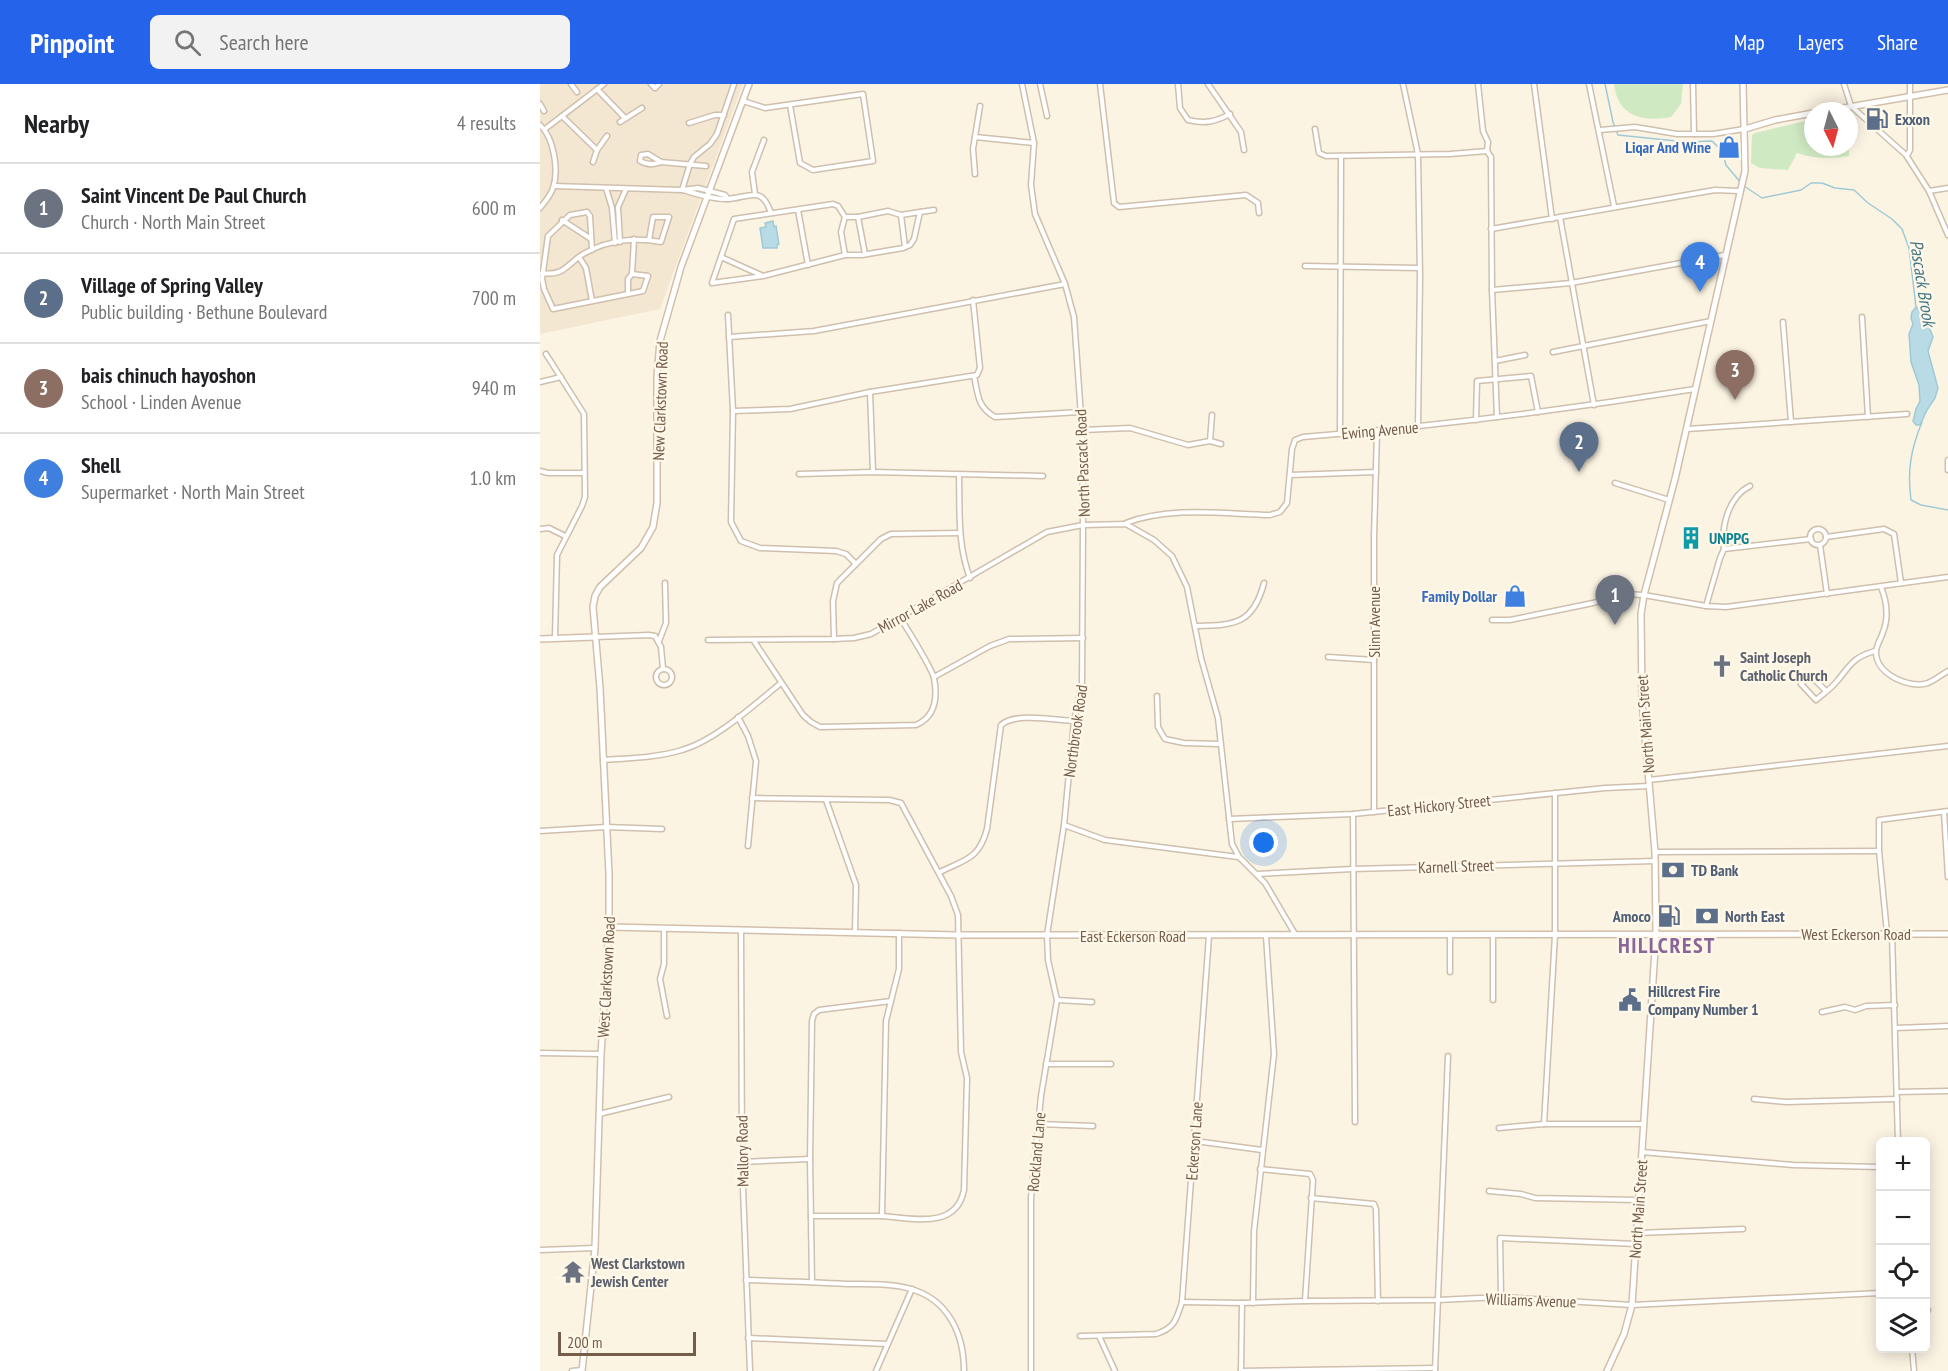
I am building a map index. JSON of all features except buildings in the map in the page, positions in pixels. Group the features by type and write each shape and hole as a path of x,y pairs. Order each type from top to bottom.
{"street":[{"path":"571,84 577,92"},
{"path":"545,129 604,84"},
{"path":"651,84 655,88 658,84"},
{"path":"682,190 690,164 717,134 734,84"},
{"name":"New Clarkstown Road","path":"595,637 593,607 595,596 608,578 641,548 653,527 657,503 657,377 660,341 672,296 749,84"},
{"name":"North Pascack Road","path":"1022,84 1034,143 1031,185 1035,214 1065,284 1074,317 1082,430 1083,525 1126,524"},
{"path":"1040,84 1047,116"},
{"path":"1100,84 1111,197 1114,203 1119,207 1246,195 1258,203 1259,213"},
{"path":"1178,84 1180,108 1188,120 1202,123 1215,122 1230,114"},
{"path":"1208,84 1241,132 1244,150"},
{"path":"1403,84 1418,154 1418,427"},
{"path":"1478,84 1482,130 1488,142 1486,151"},
{"path":"1534,84 1552,219"},
{"path":"1589,84 1614,206"},
{"path":"1693,84 1694,134"},
{"name":"North Main Street","path":"1607,1371 1624,1334 1632,1305 1656,934 1655,852 1640,636 1644,595 1686,429 1746,159 1743,84"},
{"path":"1844,84 1850,102"},
{"path":"1906,156 1910,150 1910,84"},
{"path":"597,89 625,118"},
{"path":"1858,105 1948,90"},
{"path":"743,101 765,108 863,94 873,161 813,170 800,163 790,105"},
{"path":"540,104 544,111"},
{"path":"975,174 973,149 980,106"},
{"path":"620,122 642,108"},
{"path":"1858,112 1906,156 1929,191 1948,235"},
{"path":"689,123 715,115 724,115"},
{"path":"1600,130 1642,127 1677,134 1713,134 1804,115"},
{"path":"562,117 597,150"},
{"path":"540,125 545,129 553,147 554,186 540,208"},
{"path":"1315,129 1319,153 1326,156 1486,151"},
{"path":"593,162 597,150 607,136"},
{"path":"975,137 1034,143"},
{"path":"755,194 752,172 764,140"},
{"path":"1486,151 1491,157 1492,290 1497,417"},
{"path":"661,162 648,154 641,155 640,161 645,163 706,166"},
{"path":"1340,434 1341,156"},
{"path":"554,186 682,190 708,193 728,199 755,194 765,199 771,213"},
{"path":"606,188 618,242"},
{"path":"1929,191 1948,188"},
{"path":"618,242 618,207 626,189"},
{"path":"1491,229 1614,206 1715,190 1740,189"},
{"path":"845,255 841,232 845,217 838,206 833,204 734,219 712,284 763,276 845,255 905,247 910,245 914,239 920,212"},
{"path":"798,210 808,265"},
{"path":"845,217 888,211 901,215 934,210"},
{"path":"592,250 590,216 587,212 570,215 562,220 548,236 542,273 544,289 553,309 643,291 648,276 632,274"},
{"path":"901,215 905,247"},
{"path":"542,273 552,275 561,272 579,257 592,250 618,242 634,239 661,242 669,217 653,217 649,240"},
{"path":"858,217 865,254"},
{"path":"1560,217 1570,283 1594,405"},
{"path":"562,220 591,239"},
{"path":"628,294 628,279 632,274 634,239"},
{"path":"1492,290 1570,283 1725,255"},
{"path":"579,257 586,268 592,301"},
{"path":"721,257 763,276"},
{"path":"1305,266 1419,268"},
{"path":"729,337 814,331 1065,284"},
{"path":"733,411 790,409 870,392 977,375 980,369 973,300"},
{"path":"728,315 733,411 731,522 741,541 760,548 836,551 846,554 856,564"},
{"path":"1862,317 1868,417"},
{"path":"1553,352 1711,321"},
{"path":"1784,322 1791,422"},
{"path":"546,354 584,414 585,497 556,555 555,638"},
{"path":"1495,361 1526,355"},
{"path":"974,376 980,402 986,412 995,417 1080,412"},
{"path":"1476,420 1477,381 1531,376 1538,412"},
{"path":"540,382 561,377"},
{"name":"Ewing Avenue","path":"1126,524 1145,516 1178,512 1270,515 1280,512 1287,503 1292,449 1295,441 1303,437 1377,432 1476,420 1695,389"},
{"path":"870,392 873,472"},
{"path":"1686,429 1907,414"},
{"path":"1210,441 1212,415"},
{"path":"1082,430 1130,428 1188,445 1210,441 1221,444"},
{"name":"Slinn Avenue","path":"1374,812 1377,432"},
{"path":"1948,460 1948,470"},
{"path":"540,471 585,473"},
{"path":"800,474 873,472 1043,476"},
{"path":"1290,475 1376,472"},
{"path":"959,475 960,533 963,558 970,578"},
{"path":"1615,483 1669,500"},
{"path":"1706,606 1724,549 1722,537 1731,504 1740,491 1750,486"},
{"path":"1126,524 1154,540 1172,556 1187,587 1201,658 1217,716 1232,844 1239,857 1269,889 1296,935"},
{"name":"Mirror Lake Road","path":"708,639 834,639 871,634 1047,532 1083,525"},
{"name":"Northbrook Road","path":"1047,935 1064,825 1074,721 1082,683 1083,525"},
{"path":"540,529 549,528 565,536"},
{"path":"1826,537 1884,529 1894,534 1901,584"},
{"path":"1816,530 1823,531 1826,537 1825,542 1820,545 1815,544 1811,539 1812,533 1816,530"},
{"path":"834,639 833,601 837,583 881,539 891,534 960,533"},
{"path":"1724,549 1811,539"},
{"path":"1820,545 1827,594"},
{"path":"1492,620 1510,620 1593,603 1624,594 1726,607 1948,577"},
{"path":"659,641 666,623 665,583"},
{"path":"1196,626 1235,623 1247,616 1257,607 1264,583"},
{"path":"1881,587 1888,603 1884,630 1875,651 1887,673 1906,683 1926,683 1948,671"},
{"path":"753,640 803,715 820,727 915,725 926,721 931,715 935,700 934,677 900,617"},
{"path":"540,639 655,636 661,647 663,669"},
{"name":"West Clarkstown Road","path":"582,1371 595,1248 601,1054 609,927 600,688 595,637"},
{"path":"934,677 990,646 1009,639 1083,638"},
{"path":"1826,691 1810,675 1801,684 1816,700 1826,691 1837,681 1848,665 1861,655 1875,651"},
{"path":"1328,657 1374,660"},
{"path":"663,669 669,671 672,676 669,682 663,684 658,681 656,675 663,669"},
{"path":"603,760 654,756 684,750 738,717 781,683"},
{"path":"1157,696 1158,727 1165,739 1184,743 1220,744"},
{"path":"738,717 748,736 756,761 748,846"},
{"path":"939,872 974,855 983,844 1001,725 1007,720 1018,718 1074,721"},
{"name":"East Hickory Street","path":"1229,819 1374,812 1649,783 1948,746"},
{"path":"1544,1124 1555,935 1555,793"},
{"path":"752,798 890,800 902,803 956,907 961,1052 967,1078 962,1202 954,1212 944,1218 811,1216"},
{"path":"826,800 856,885 855,934"},
{"path":"1898,1137 1895,1005 1879,851 1879,820 1946,811 1948,877"},
{"path":"1353,814 1354,1122"},
{"path":"1064,825 1105,840 1239,857"},
{"path":"540,831 606,827 662,829"},
{"path":"1655,852 1879,851"},
{"name":"Karnell Street","path":"1257,874 1352,869 1655,861"},
{"name":"East Eckerson Road","path":"609,927 957,935 1656,934"},
{"path":"664,929 664,964 660,979 667,1016"},
{"name":"Mallory Road","path":"741,931 742,1162 750,1371"},
{"path":"882,1216 886,1021 899,969 899,933"},
{"name":"West Eckerson Road","path":"1656,934 1948,934"},
{"name":"Rockland Lane","path":"1031,1371 1031,1198 1038,1124 1056,1000 1048,960 1047,935"},
{"path":"1450,935 1450,972"},
{"path":"1493,935 1493,1000"},
{"name":"Eckerson Lane","path":"1099,1336 1156,1334 1166,1331 1175,1323 1182,1302 1209,936"},
{"path":"1254,1303 1254,1231 1274,1054 1266,936"},
{"path":"1056,1000 1092,1002"},
{"path":"812,1282 810,1159 812,1021 814,1014 819,1010 891,1001"},
{"path":"1821,1012 1845,1007 1855,1010 1866,1006 1895,1005"},
{"path":"1896,1028 1948,1026"},
{"path":"540,1053 601,1054"},
{"path":"1242,1303 1241,1371 1435,1370 1448,1056"},
{"path":"1046,1064 1111,1064"},
{"path":"1897,1092 1948,1091"},
{"path":"599,1114 669,1097"},
{"path":"1754,1099 1786,1102 1897,1099"},
{"path":"1038,1124 1093,1126"},
{"path":"1499,1128 1544,1124 1643,1124"},
{"path":"1195,1142 1262,1150"},
{"path":"1641,1152 1793,1164 1876,1167"},
{"path":"742,1162 810,1159"},
{"path":"1260,1169 1310,1174 1313,1180 1305,1301"},
{"path":"1489,1191 1521,1194 1534,1198 1638,1200"},
{"path":"1311,1198 1374,1204 1378,1301"},
{"path":"1636,1233 1743,1228"},
{"path":"1501,1297 1500,1238 1635,1245"},
{"path":"540,1250 595,1248"},
{"path":"746,1280 878,1285 912,1289 931,1299 947,1313 959,1334 964,1351 964,1371"},
{"path":"876,1371 912,1289"},
{"name":"Williams Avenue","path":"1182,1302 1254,1303 1501,1297 1632,1305 1876,1293"},
{"path":"1080,1336 1099,1336 1115,1371"},
{"path":"748,1338 887,1344"},
{"path":"1912,1353 1914,1371"},
{"path":"572,1371 582,1371"}],"shaded area":[{"path":"540,84 743,84 660,309 540,334"}],"green space":[{"path":"1614,84 1683,84 1681,104 1671,117 1650,119 1633,115 1621,104"},
{"path":"1804,121 1804,155 1797,153 1788,170 1760,168 1751,163 1752,135"},
{"path":"1809,156 1849,156 1836,158"}],"water":[{"path":"773,221 779,244 777,248 763,248 760,228 766,227 765,223"},
{"path":"1916,307 1925,316 1933,337 1928,351 1938,388 1920,425 1916,425 1913,421 1920,401 1919,385 1911,362 1909,334 1913,324 1912,312"}],"waterway":[{"name":"Pascack Brook","path":"1605,84 1618,135 1686,142 1712,141 1722,151 1726,165 1741,183"},
{"name":"Pascack Brook","path":"1744,186 1762,198 1801,190 1811,183 1854,190 1902,229 1909,248 1916,307"},
{"name":"Pascack Brook","path":"1922,422 1911,460 1909,479 1911,500 1921,505 1948,510"}],"place":[{"name":"Exxon","path":"1877,119"},
{"name":"Liqar And Wine","path":"1729,147"},
{"name":"Shell","path":"1700,292"},
{"name":"bais chinuch hayoshon","path":"1735,400"},
{"name":"Village of Spring Valley","path":"1579,472"},
{"name":"UNPPG","path":"1691,538"},
{"name":"Family Dollar","path":"1515,596"},
{"name":"Saint Vincent De Paul Church","path":"1615,625"},
{"name":"Saint Joseph Catholic Church","path":"1722,666"},
{"name":"TD Bank","path":"1673,870"},
{"name":"Amoco","path":"1669,916"},
{"name":"North East","path":"1707,916"},
{"name":"Hillcrest Fire Company Number 1","path":"1630,1000"},
{"name":"West Clarkstown Jewish Center","path":"573,1272"}],"district":[{"name":"HILLCREST","path":"1667,945"}]}
